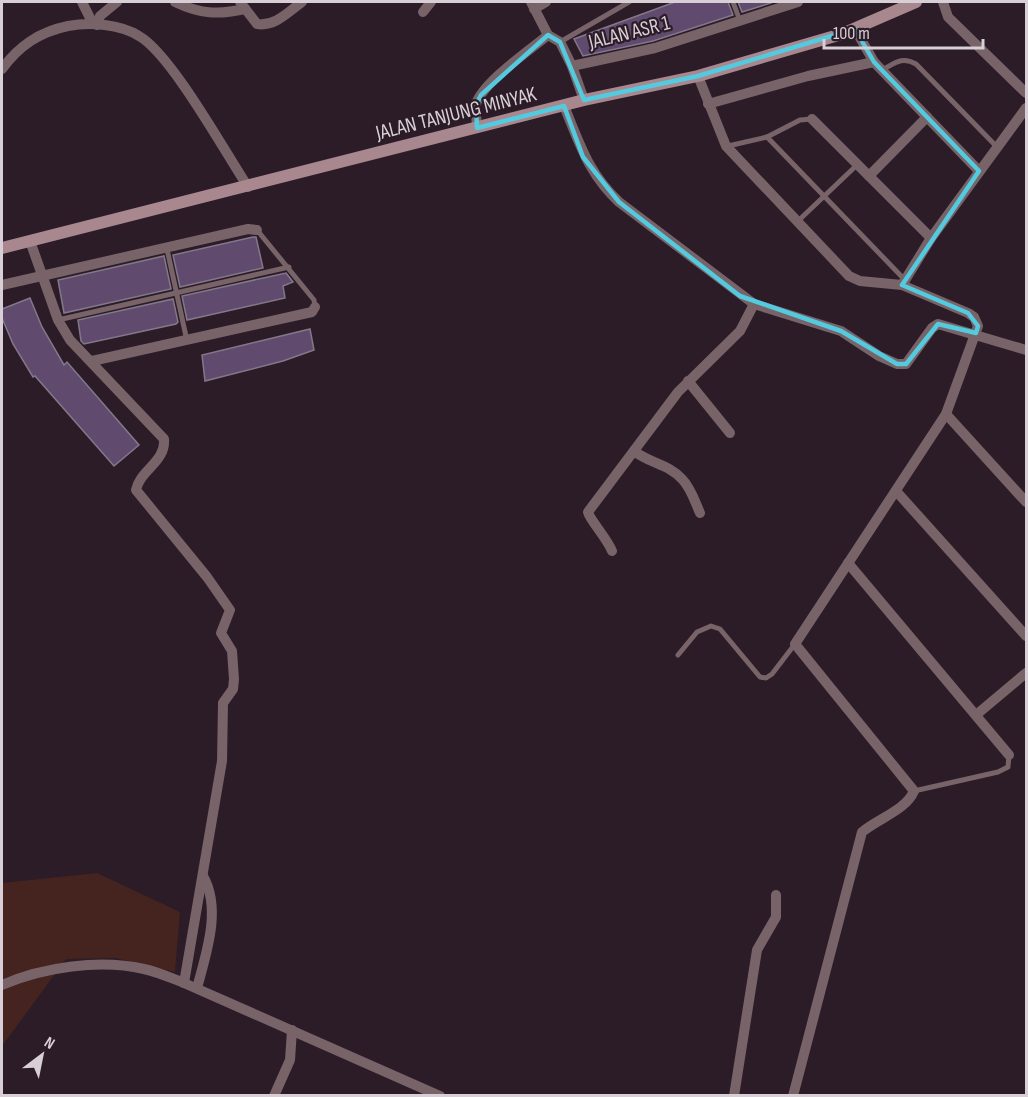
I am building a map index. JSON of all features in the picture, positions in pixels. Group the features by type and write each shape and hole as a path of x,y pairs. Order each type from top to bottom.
{"main road":[{"name":"JALAN TANJUNG MINYAK","path":"2,248 584,100 698,76 855,29 916,2"}],"street":[{"path":"82,2 95,24"},
{"path":"95,24 100,16 117,2"},
{"path":"175,2 198,13 212,14 243,5 257,24 265,25 271,24 302,2"},
{"path":"423,12 431,2"},
{"path":"546,2 532,5 548,35 560,42 573,66 584,100"},
{"name":"JALAN ASR 1","path":"573,66 655,48 798,2"},
{"path":"943,2 948,17 1026,93"},
{"path":"2,69 23,44 51,30 82,23 131,32 154,47 248,187"},
{"path":"855,29 878,66 980,171"},
{"path":"477,128 476,105 481,95 497,78 548,35"},
{"path":"708,104 808,76 878,66"},
{"path":"698,76 726,146 849,276 860,281 903,283 968,313 974,317 978,326 946,414 795,644 914,791 907,805 878,819 862,832 793,1095"},
{"path":"564,106 584,157 602,186 619,202 753,304 841,331 879,356 897,364 906,364 932,328 938,324 976,333 1026,350"},
{"path":"903,283 931,238 1026,108"},
{"path":"869,176 927,117"},
{"path":"812,119 931,238"},
{"path":"2,285 248,229 257,230"},
{"path":"30,241 58,320 70,340 164,439 162,454 138,482 136,490 207,577 230,610 221,633 232,651 233,689 223,703 222,761 184,983"},
{"path":"612,551 601,529 588,518 588,512 688,381 740,331 753,304"},
{"path":"92,361 312,312 315,307"},
{"path":"688,381 730,433"},
{"path":"946,414 1026,502"},
{"path":"634,451 646,461 665,467 683,480 700,513"},
{"path":"896,491 1026,636"},
{"path":"848,563 1009,755"},
{"path":"976,716 1026,673"},
{"path":"197,988 212,917 212,897 203,876"},
{"path":"734,1095 758,950 776,917 776,895"},
{"path":"2,985 40,973 115,965 145,969 197,988 440,1095"},
{"path":"274,1095 290,1060 292,1030"}],"lane":[{"path":"560,42 629,2"},
{"path":"733,2 740,21"},
{"path":"878,66 907,59 916,64 997,147"},
{"path":"726,146 767,137 800,120 812,119"},
{"path":"767,137 903,283"},
{"path":"798,221 858,164"},
{"path":"257,230 314,300 315,307"},
{"path":"167,249 187,341"},
{"path":"58,320 289,267"},
{"path":"678,655 697,632 711,626 720,630 755,672 766,678 772,674 795,644"},
{"path":"914,791 998,772 1008,766 1009,755"}],"highlighted area":[{"path":"855,29 874,62 979,171 902,285 968,313 978,326 976,333 938,324 906,364 897,364 841,331 740,296 619,202 583,157 564,106 477,128 476,105 481,95 548,35 560,42 584,100 698,76"}],"shaded area":[{"path":"97,873 180,912 175,972 115,958 66,959 2,1046 2,883"}],"building":[{"path":"675,2 728,2 733,15 653,41 583,56 574,39"},
{"path":"738,2 771,2 771,3 742,12"},
{"path":"256,237 263,268 180,287 173,255"},
{"path":"164,256 171,289 64,313 58,280"},
{"path":"286,273 293,282 283,286 285,298 187,320 182,296"},
{"path":"30,298 42,327 64,365 67,362 139,445 114,466 35,376 33,377 13,344 2,318 2,309"},
{"path":"173,299 178,322 176,324 84,344 81,341 78,320"},
{"path":"310,329 314,350 283,361 205,381 202,355"}]}
